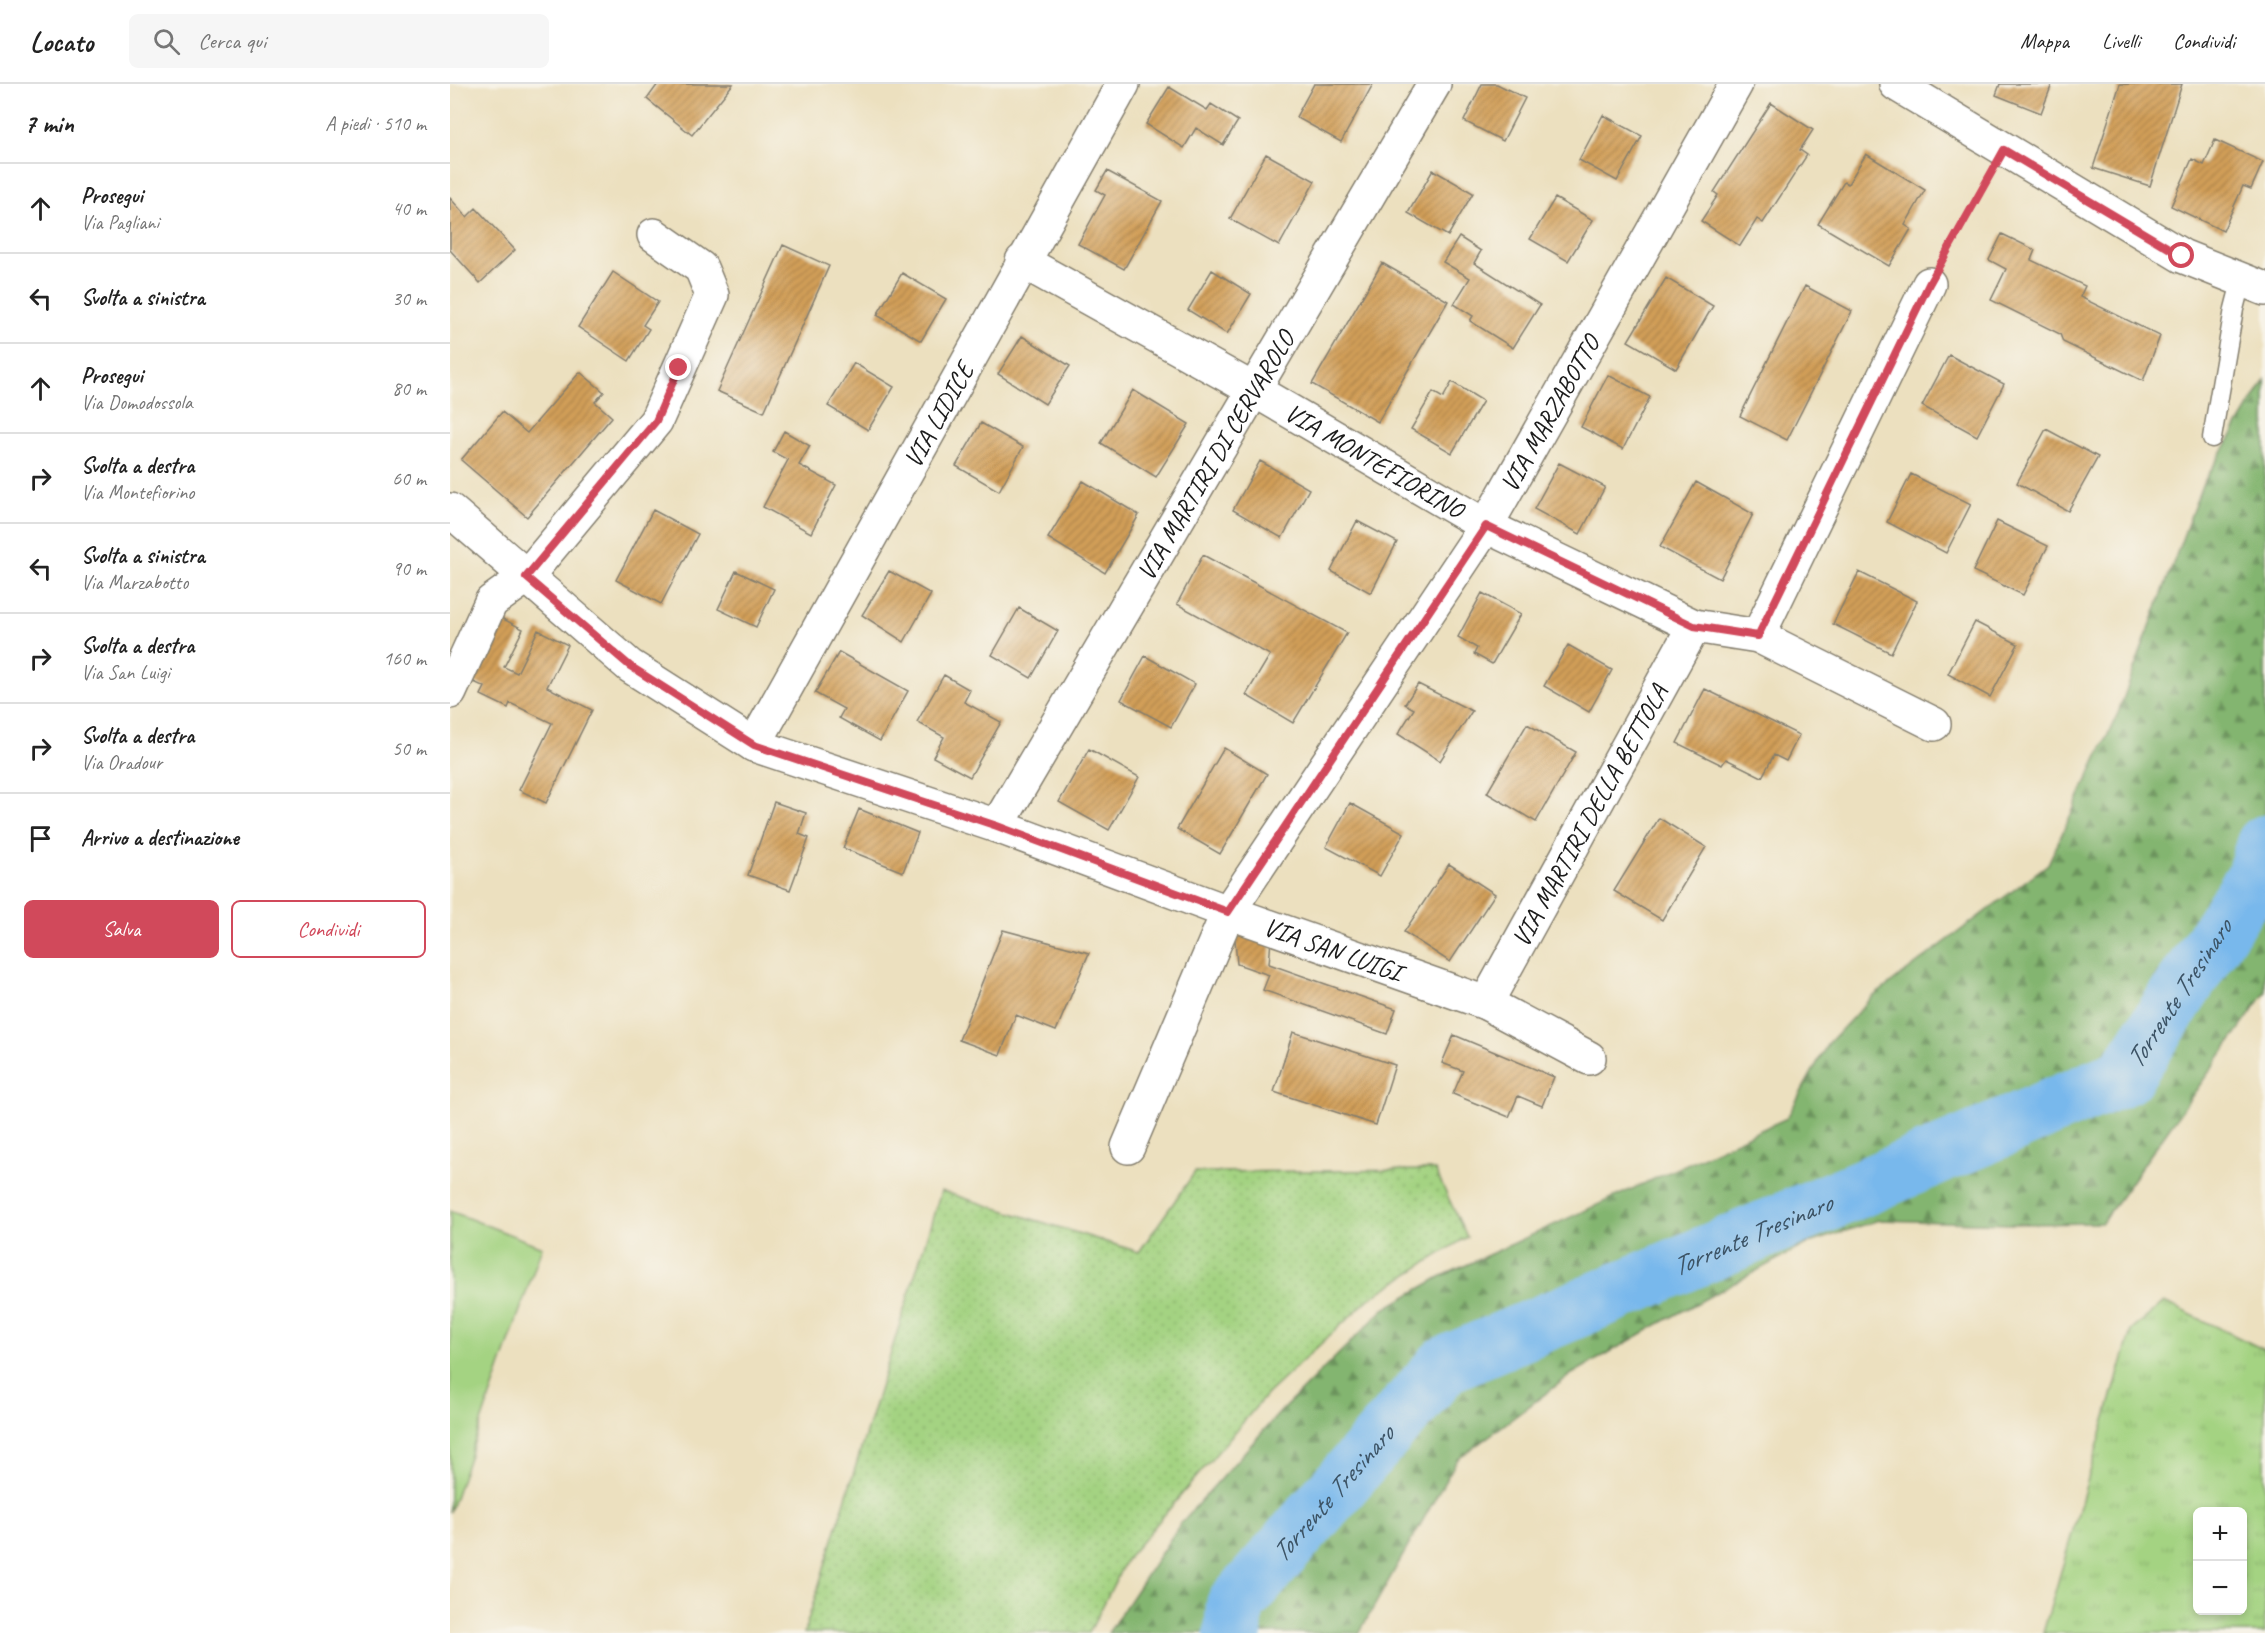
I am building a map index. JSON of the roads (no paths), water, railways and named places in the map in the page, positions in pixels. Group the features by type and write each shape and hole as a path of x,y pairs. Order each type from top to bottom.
{"street":[{"name":"VIA LIDICE","path":"754,745 1022,261 1123,84"},
{"name":"VIA MARTIRI DI CERVAROLO","path":"997,826 1434,84"},
{"name":"VIA MARZABOTTO","path":"1128,1147 1228,912 1486,526 1736,84"},
{"path":"1896,84 2182,256 2253,285"},
{"path":"450,692 491,602 526,577 656,421 712,295 701,268 654,236"},
{"name":"VIA MONTEFIORINO","path":"1022,261 1254,390 1486,526 1694,626 1758,636 1934,724"},
{"path":"1758,636 1929,284"},
{"name":"VIA SAN LUIGI","path":"450,510 630,666 754,745 997,826 1228,912 1486,1003 1589,1058"},
{"name":"VIA MARTIRI DELLA BETTOLA","path":"1486,1003 1694,626"}],"lane":[{"path":"2212,438 2253,285"}],"waterway":[{"name":"Torrente Tresinaro","path":"1233,1633 1235,1605 1445,1365 2125,1076 2254,879 2265,844"}]}
